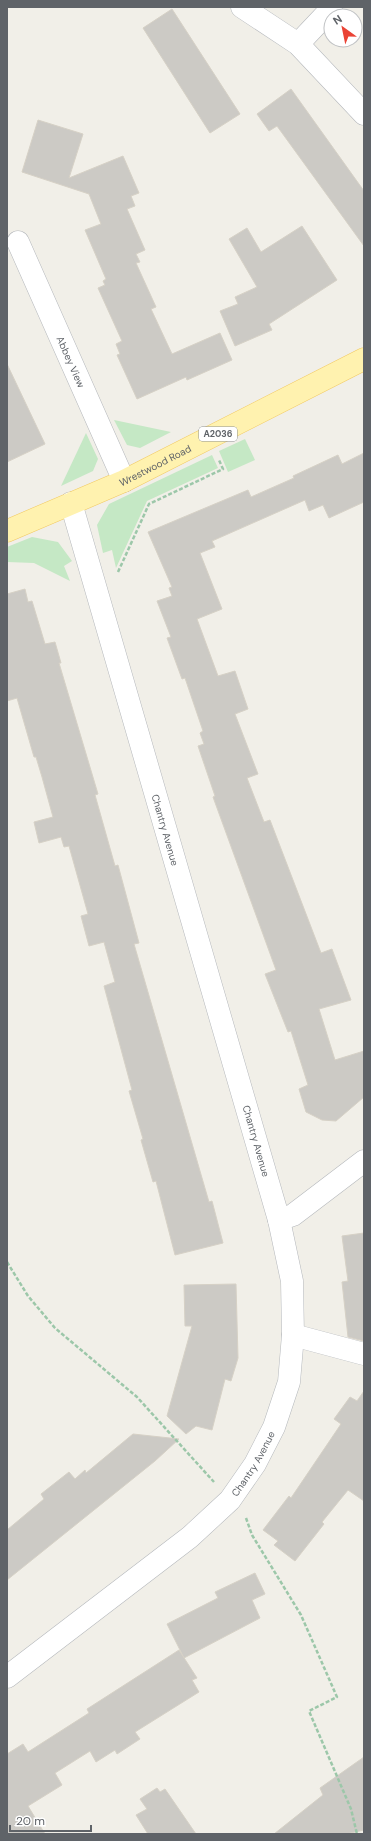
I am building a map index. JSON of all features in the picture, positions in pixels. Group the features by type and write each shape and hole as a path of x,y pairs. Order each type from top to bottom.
{"main road":[{"name":"Wrestwood Road","path":"7,531 124,481 364,360"}],"street":[{"path":"242,7 298,44 364,114"},
{"path":"298,44 323,17"},
{"name":"Abbey View","path":"18,242 124,481"},
{"name":"Chantry Avenue","path":"7,1677 190,1537 230,1500 255,1464 274,1427 289,1382 293,1335 292,1281 279,1220 71,503"},
{"path":"279,1220 293,1215 364,1161"},
{"path":"293,1335 364,1354"}],"path":[{"path":"93,581 118,573 149,504 223,469 208,439"},
{"path":"7,1262 28,1296 55,1328 137,1397 230,1500"},
{"path":"252,1535 301,1615 337,1697 310,1711 351,1809 357,1834"}],"green space":[{"path":"114,420 171,432 140,448 127,445"},
{"path":"86,433 98,459 93,471 61,486"},
{"path":"245,439 255,460 228,472 219,451"},
{"path":"212,455 218,468 147,501 116,568 112,550 103,553 97,525 109,504"},
{"path":"32,537 58,542 72,561 64,566 70,581 34,563 7,562 7,547"}],"building":[{"path":"172,9 240,114 210,133 143,28"},
{"path":"291,89 364,191 364,246 277,126 269,131 257,114"},
{"path":"38,120 83,134 69,178 123,156 139,193 131,196 135,206 127,209 145,250 136,254 140,262 136,263 156,307 151,309 172,354 220,333 232,360 187,380 186,377 137,399 117,355 120,354 116,344 122,341 98,288 105,285 103,281 106,279 85,230 101,224 89,194 22,172"},
{"path":"302,226 337,280 269,324 272,330 235,346 220,311 238,304 235,297 257,287 229,239 247,228 261,252"},
{"path":"7,364 45,444 7,462"},
{"path":"364,453 364,502 329,518 323,505 309,511 305,500 212,541 215,547 200,553 222,609 197,619 218,676 235,671 248,709 235,714 258,774 247,778 264,822 270,820 321,953 332,949 351,1000 319,1009 335,1060 364,1051 364,1097 336,1121 322,1120 306,1112 299,1089 308,1085 291,1031 288,1032 265,974 276,970 213,797 215,796 198,746 204,744 200,733 203,731 185,678 182,679 167,638 171,637 157,601 172,596 169,588 172,587 148,532 248,490 251,497 294,478 293,476 338,455 342,464"},
{"path":"25,589 28,602 32,601 45,644 55,642 61,663 59,663 98,794 95,795 115,866 118,865 139,943 134,944 209,1202 212,1201 223,1243 175,1255 156,1181 153,1182 141,1140 143,1139 129,1091 132,1090 104,986 115,982 104,942 89,946 81,916 88,914 69,846 64,847 61,837 39,843 34,822 53,817 17,698 7,701 7,594"},
{"path":"364,1233 364,1341 348,1337 342,1282 348,1281 342,1236"},
{"path":"236,1284 238,1358 231,1381 225,1379 212,1430 196,1426 186,1434 167,1416 192,1326 185,1326 184,1285"},
{"path":"364,1391 364,1501 348,1490 322,1522 324,1524 295,1561 274,1545 278,1541 263,1530 289,1496 291,1498 341,1424 334,1419 350,1397 357,1401"},
{"path":"133,1434 179,1439 155,1461 7,1580 7,1530 44,1499 41,1494 69,1472 75,1479 85,1470 86,1473"},
{"path":"255,1573 265,1594 252,1600 260,1618 184,1658 167,1624 218,1598 215,1592"},
{"path":"179,1650 197,1678 192,1680 199,1692 135,1732 140,1739 117,1754 115,1750 96,1762 90,1751 55,1773 62,1785 28,1806 45,1834 7,1834 7,1754 23,1744 28,1752 89,1713 87,1709"},
{"path":"364,1757 364,1830 346,1834 274,1834 323,1795 320,1788"},
{"path":"157,1788 160,1792 165,1789 196,1834 148,1834 136,1815 147,1809 140,1799"}]}
